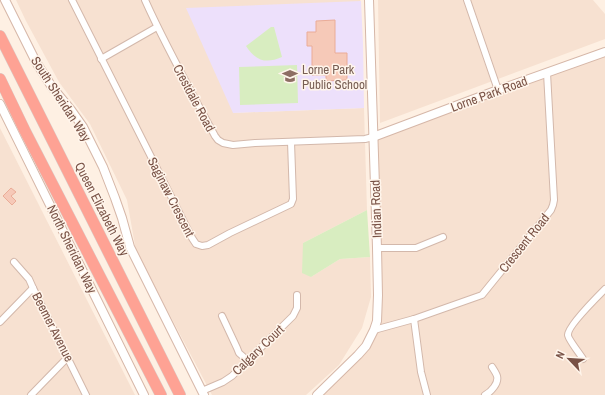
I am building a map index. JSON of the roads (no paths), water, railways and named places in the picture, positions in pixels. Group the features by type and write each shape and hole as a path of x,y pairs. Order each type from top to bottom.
{"highway":[{"name":"Queen Elizabeth Way","path":"0,36 180,395"},
{"path":"0,78 25,131 162,395"}],"street":[{"name":"South Sheridan Way","path":"5,0 36,62 52,87 83,127 103,167 116,198 130,247 203,393"},
{"name":"Saginaw Crescent","path":"72,0 196,244 202,246 208,245 291,204 293,199 291,142"},
{"name":"Crestdale Road","path":"145,0 198,105 218,140 228,145 233,145 365,139 373,137"},
{"name":"Indian Road","path":"317,395 366,346 377,321 378,248 369,0"},
{"path":"467,0 498,90"},
{"path":"101,58 158,27"},
{"name":"Lorne Park Road","path":"373,137 605,52"},
{"name":"Crescent Road","path":"374,330 482,295 551,210 554,200 547,73"},
{"name":"North Sheridan Way","path":"1,108 144,395"},
{"path":"378,248 416,248 443,237"},
{"name":"Beemer Avenue","path":"14,262 29,279 86,395"},
{"path":"0,322 33,288"},
{"path":"583,359 568,338 568,332 586,309 605,289"},
{"name":"Calgary Court","path":"203,393 232,376 293,316 297,308 297,295"},
{"path":"222,316 237,348 247,360"},
{"path":"414,318 421,372 427,395"},
{"path":"31,395 68,357"},
{"path":"485,395 489,393 498,380 492,367"}],"place":[{"name":"Lorne Park Public School","path":"290,76"}]}
